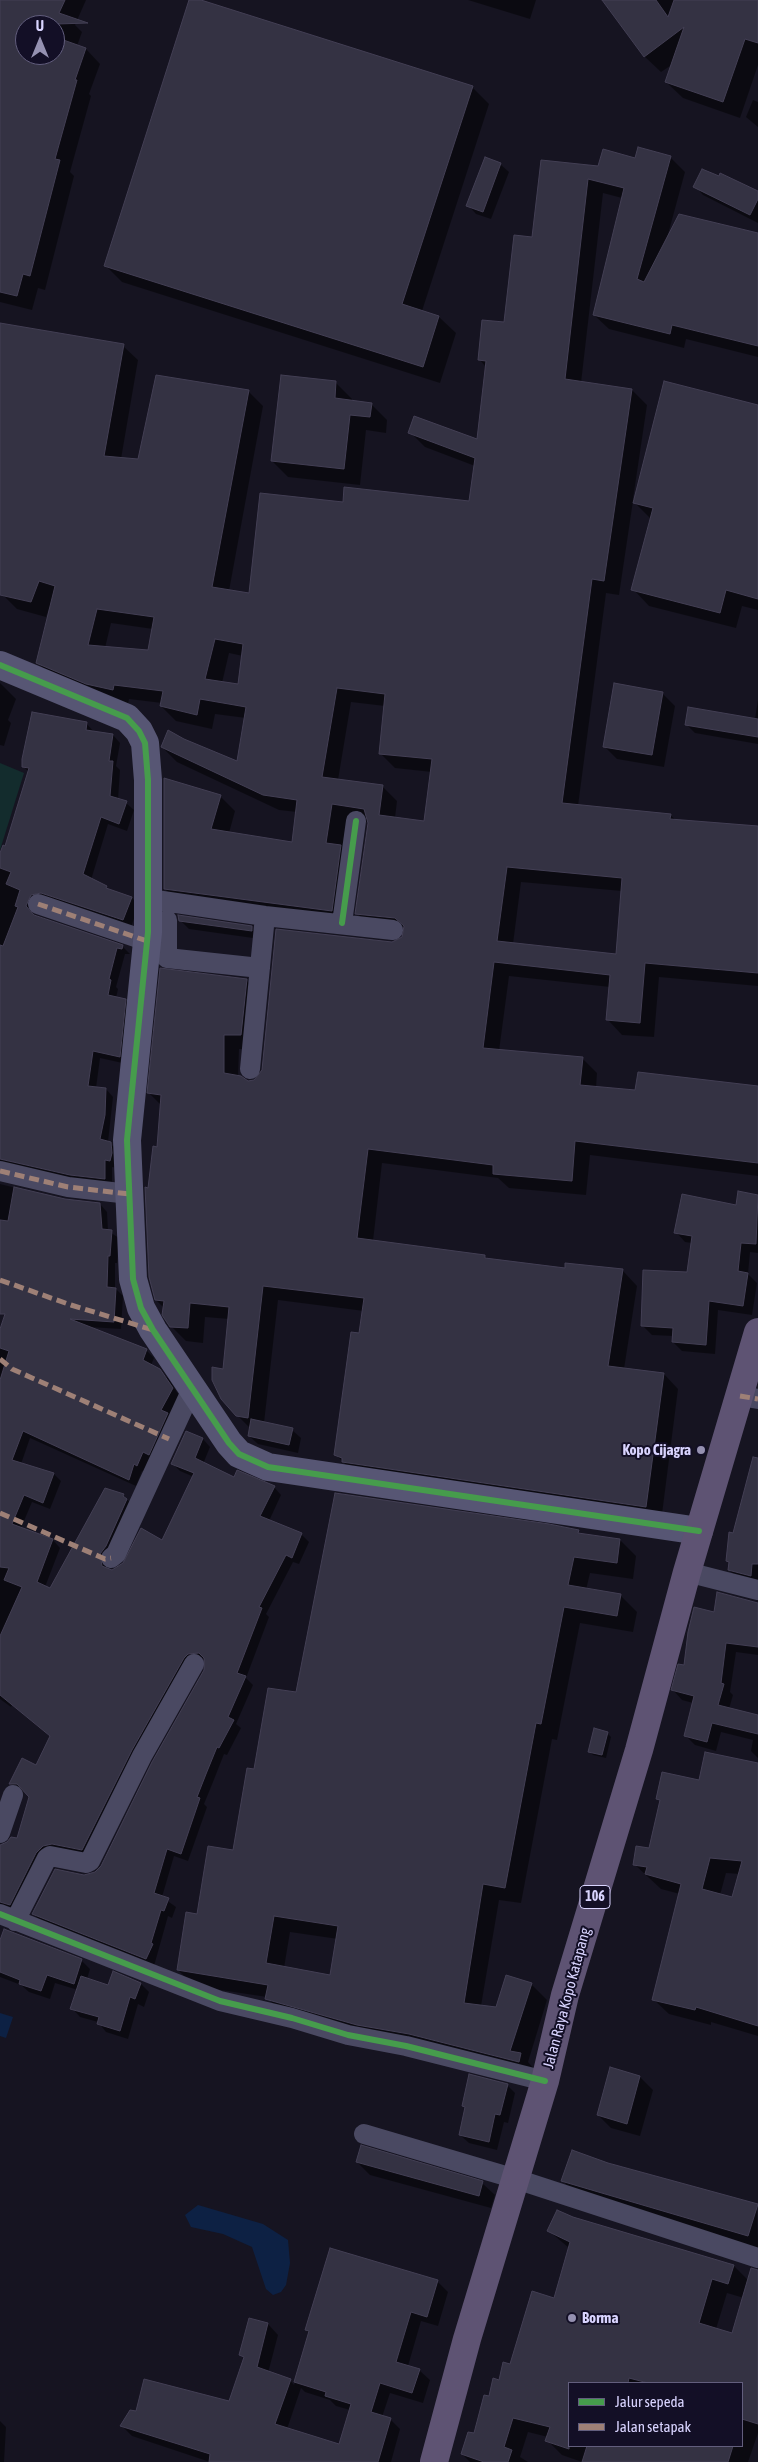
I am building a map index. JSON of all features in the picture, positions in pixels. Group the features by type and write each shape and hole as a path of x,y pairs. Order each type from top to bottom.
{"main road":[{"name":"Jalan Raya Kopo Katapang","path":"434,2462 467,2339 545,2081 565,1995 639,1750 699,1531 749,1398 758,1332"}],"street":[{"path":"0,664 127,718 142,735 147,757 148,780 149,899 148,941 127,1140 133,1279 136,1294 153,1330 229,1443 239,1454 268,1467 699,1531"},
{"path":"342,923 356,821"},
{"path":"149,899 265,916 393,930"},
{"path":"38,904 148,941"},
{"path":"250,1069 265,916"},
{"path":"167,920 167,958 260,968"},
{"path":"0,1172 68,1187 129,1194"},
{"path":"111,1558 116,1554 192,1389"},
{"path":"687,1572 758,1590"},
{"path":"194,1664 142,1756 90,1861 86,1863 50,1856 47,1858 8,1917 220,2001 348,2035 406,2046 545,2081"},
{"path":"0,1833 12,1795"},
{"path":"364,2134 516,2180 758,2258"}],"green space":[{"path":"0,763 24,773 0,850"}],"water":[{"path":"0,2013 13,2017 6,2038 0,2036"},
{"path":"198,2205 263,2224 288,2240 290,2263 286,2285 281,2292 273,2295 266,2289 252,2247 223,2234 191,2227 185,2215"}],"building":[{"path":"0,0 65,0 59,13 65,15 15,15 15,65 65,65 65,41 86,48 75,80 77,80 55,159 60,160 30,276 23,274 17,296 0,292"},
{"path":"189,0 201,0 473,86 402,304 439,316 423,367 104,266"},
{"path":"602,0 656,0 668,17 674,0 758,0 758,43 745,39 723,102 665,82 684,27 644,57"},
{"path":"65,15 88,23 65,24"},
{"path":"638,147 671,156 637,279 644,282 679,214 758,233 758,346 672,325 670,334 593,315 624,188 588,179 565,379 632,389 604,581 592,579 562,803 671,814 670,819 758,826 758,973 645,963 640,1023 606,1020 610,975 494,962 483,1048 583,1057 580,1085 635,1090 638,1072 758,1086 758,1163 575,1141 572,1181 493,1174 493,1165 368,1149 357,1238 485,1255 485,1258 565,1268 565,1263 623,1269 608,1366 664,1373 646,1507 342,1462 342,1458 334,1455 351,1332 359,1333 364,1298 263,1286 248,1418 236,1416 221,1399 212,1380 212,1367 223,1369 229,1307 190,1303 188,1328 170,1327 162,1315 164,1301 155,1300 149,1277 145,1187 148,1188 153,1146 157,1147 161,1095 147,1093 160,968 247,979 241,1035 224,1035 224,1073 241,1076 248,1081 254,1080 262,1070 276,929 392,942 402,937 404,926 395,918 355,914 368,823 364,809 332,804 326,843 341,845 332,911 164,889 164,778 221,795 211,829 292,842 297,800 263,795 161,747 168,730 184,739 237,761 246,707 200,699 197,715 160,706 163,691 114,685 113,690 86,684 36,663 55,586 39,581 31,602 0,595 0,323 124,344 104,456 138,459 156,375 249,390 212,587 249,593 260,493 343,502 344,487 469,501 475,458 408,433 414,416 477,439 486,361 478,360 482,320 504,322 514,235 532,237 541,160 598,166 603,149 635,158","holes":["97,609 154,617 148,650 88,645","215,639 243,644 238,684 205,679","337,688 385,694 379,754 432,759 424,821 379,815 383,785 322,777","507,867 622,878 616,954 497,941"]},
{"path":"485,157 501,163 483,212 466,206"},
{"path":"702,169 719,176 720,173 758,191 758,199 750,215 693,187"},
{"path":"281,375 336,381 335,398 372,403 370,417 350,415 344,469 271,461"},
{"path":"664,381 758,405 758,599 726,590 720,613 631,590 653,508 633,503"},
{"path":"614,683 663,692 652,755 603,747"},
{"path":"688,707 758,719 758,737 685,725"},
{"path":"32,712 87,722 86,730 113,734 109,761 113,761 110,796 127,801 119,824 101,817 83,874 107,886 106,888 132,897 123,920 41,893 31,895 26,906 34,915 123,945 122,949 117,948 109,979 111,980 108,995 126,999 120,1057 93,1051 88,1086 106,1088 105,1115 100,1139 111,1142 112,1153 110,1161 105,1160 105,1179 70,1175 0,1159 0,945 3,946 18,907 15,906 20,890 6,884 11,872 0,868 0,853 3,845 5,846 29,768 22,767 22,759"},
{"path":"178,915 252,926 252,931 179,921"},
{"path":"14,1187 65,1199 100,1203 102,1229 112,1230 110,1256 108,1256 107,1287 116,1288 114,1322 70,1319 147,1349 143,1360 160,1369 173,1388 161,1410 168,1413 149,1455 143,1452 137,1466 134,1464 129,1480 23,1431 12,1460 54,1473 43,1503 24,1495 12,1524 53,1539 37,1582 50,1588 105,1488 124,1494 123,1496 127,1499 106,1546 100,1554 102,1566 112,1570 123,1563 141,1528 162,1540 194,1473 171,1464 186,1431 203,1438 195,1458 234,1477 237,1470 275,1486 260,1516 302,1533 292,1558 286,1555 259,1607 262,1608 237,1673 246,1676 228,1717 234,1720 219,1748 217,1747 206,1774 197,1797 200,1798 181,1854 167,1849 154,1893 169,1898 164,1911 161,1910 151,1943 153,1944 146,1959 32,1914 55,1869 84,1875 95,1872 101,1866 152,1762 204,1670 204,1658 199,1653 188,1654 184,1658 132,1750 82,1850 52,1844 43,1846 36,1853 10,1905 0,1902 0,1845 7,1842 11,1837 17,1838 29,1797 17,1784 9,1784 22,1758 36,1765 50,1736 0,1695 0,1636 22,1587 4,1580 9,1568 0,1567 0,1380 9,1351 0,1348 0,1329 5,1314 0,1314 0,1220 8,1221"},
{"path":"738,1191 758,1195 756,1244 741,1243 738,1271 748,1273 743,1306 709,1301 706,1345 672,1342 673,1328 641,1326 643,1270 687,1272 692,1236 674,1233 682,1194 736,1205"},
{"path":"251,1419 293,1428 289,1445 248,1436"},
{"path":"753,1457 758,1458 758,1564 752,1564 751,1576 728,1570 729,1562 726,1561 729,1532 733,1533"},
{"path":"335,1493 549,1524 579,1530 578,1533 620,1539 617,1563 574,1557 568,1585 621,1594 617,1616 564,1607 541,1724 536,1723 505,1888 483,1884 464,2003 496,2007 506,1975 532,1983 510,2051 521,2053 519,2062 409,2034 357,2025 265,1999 268,1985 177,1970 186,1912 197,1914 208,1846 233,1850 247,1768 254,1769 268,1688 296,1692","holes":["274,1916 338,1926 330,1975 266,1963"]},
{"path":"717,1592 758,1603 758,1647 726,1643 721,1683 724,1684 718,1705 758,1715 758,1734 712,1723 707,1742 684,1736 694,1696 671,1690 678,1664 684,1665 688,1632 694,1607 714,1612"},
{"path":"594,1728 608,1732 602,1755 588,1752"},
{"path":"705,1752 758,1763 758,2026 696,2007 695,2010 652,2000 681,1884 645,1874 647,1867 633,1865 636,1846 649,1848 660,1800 656,1799 662,1772 699,1780","holes":["710,1858 742,1861 732,1897 702,1889"]},
{"path":"4,1929 82,1959 74,1984 47,1975 41,1991 19,1984 20,1980 0,1972 0,1940"},
{"path":"113,1971 141,1983 135,1999 130,1997 120,2031 97,2024 99,2017 70,2009 81,1976 108,1985"},
{"path":"610,2067 640,2076 627,2124 597,2115"},
{"path":"469,2074 508,2084 500,2115 495,2114 489,2142 459,2135 465,2107 462,2106"},
{"path":"361,2145 483,2181 479,2196 356,2162"},
{"path":"572,2150 608,2163 758,2204 748,2236 561,2181"},
{"path":"557,2210 573,2217 734,2265 728,2284 712,2279 699,2323 732,2333 751,2268 758,2270 758,2424 743,2419 743,2382 644,2382 629,2378 628,2382 568,2382 569,2449 545,2441 550,2427 513,2418 504,2447 512,2450 508,2462 484,2462 461,2454 468,2432 474,2433 484,2395 489,2396 493,2378 499,2380 503,2362 510,2364 532,2291 554,2298 570,2242 547,2231"},
{"path":"330,2248 438,2280 427,2317 411,2312 396,2362 420,2369 412,2393 380,2383 371,2412 391,2418 378,2462 209,2462 210,2454 120,2426 130,2410 136,2411 144,2379 229,2401 244,2357 239,2355 249,2318 268,2323 257,2367 291,2379 275,2424 339,2444 351,2404 325,2396 326,2392 294,2382 309,2331 305,2330"},
{"path":"587,2447 733,2447 728,2462 582,2462"}],"marked path":[{"path":"38,904 147,941"},
{"path":"0,1171 68,1187 129,1194"},
{"path":"0,1280 71,1305 153,1330"},
{"path":"0,1359 12,1369 169,1439"},
{"path":"740,1396 758,1399"},
{"path":"0,1513 105,1559 111,1558"}],"cycle path":[{"path":"0,665 127,718 139,731 145,743 148,780 148,932 127,1140 133,1279 141,1308 153,1330 229,1443 239,1454 268,1467 699,1531"},
{"path":"342,923 356,821"},
{"path":"0,1914 220,2001 292,2018 348,2035 406,2046 545,2081"}],"place":[{"name":"Kopo Cijagra","path":"701,1450"},
{"name":"Borma","path":"572,2318"}]}
